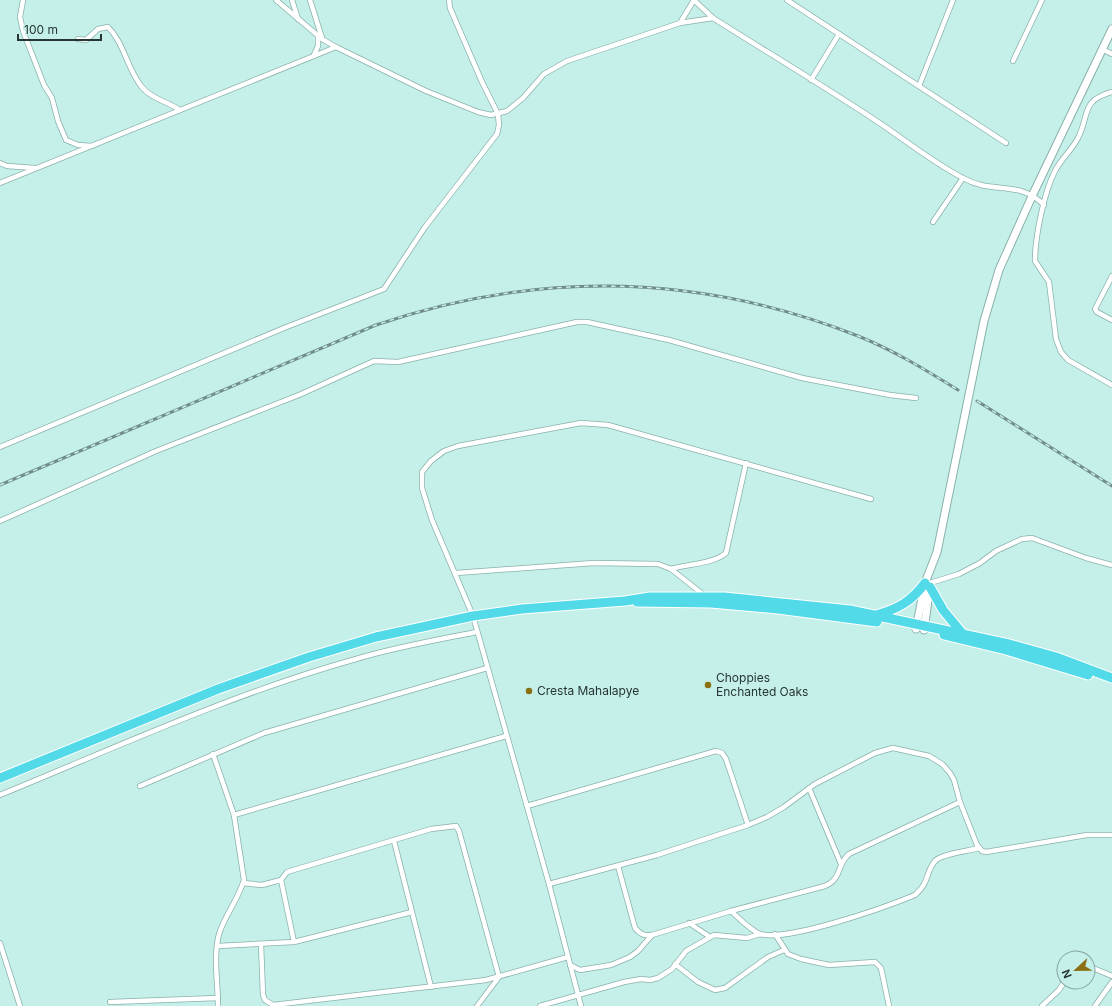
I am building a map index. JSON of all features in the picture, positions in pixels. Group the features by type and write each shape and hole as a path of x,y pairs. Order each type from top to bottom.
{"highway":[{"path":"875,616 894,610 908,602 928,585 943,610 962,633"},
{"path":"708,599 962,633 1056,657 1112,678"},
{"path":"0,778 124,727 262,673 376,637 473,616 522,609 625,601 650,603 708,599 777,601 850,610 1006,650 1112,684"}],"main road":[{"path":"920,627 984,321 999,270 1032,194 1112,29"}],"street":[{"path":"23,0 23,7 20,16 23,31 44,85 52,98 58,121 66,140 78,145 92,146"},
{"path":"276,0 322,39 336,47 426,91 478,112 491,115 507,111 523,98 544,74 567,61 680,23 713,18"},
{"path":"292,0 298,19"},
{"path":"310,0 322,39"},
{"path":"0,447 284,328 384,289 425,227 497,134 499,125 498,114 482,82 450,8 449,0"},
{"path":"680,23 694,0 713,18 963,178 978,186 1020,189 1032,194 1044,205"},
{"path":"787,0 1006,143"},
{"path":"919,86 953,0"},
{"path":"1013,61 1041,0"},
{"path":"78,39 86,40 98,29 108,27 119,42 141,86 150,94 180,110"},
{"path":"811,80 839,34"},
{"path":"314,55 318,46 318,35"},
{"path":"0,183 336,47"},
{"path":"1102,50 1112,54"},
{"path":"1112,92 1093,100 1089,105 1078,138 1055,170 1044,205 1035,251 1035,261 1039,270 1049,282 1058,346 1068,360 1112,385"},
{"path":"0,163 7,166 37,168"},
{"path":"933,222 963,178"},
{"path":"1112,276 1095,309 1097,312 1112,320"},
{"path":"0,521 156,451 299,395 374,361 398,362 577,322 587,322 669,340 802,378 890,395 916,398"},
{"path":"581,1006 549,884 473,616 456,573 432,520 422,488 422,472 430,461 444,451 458,446 581,423 608,424 871,499"},
{"path":"671,569 688,564 710,561 726,553 746,463"},
{"path":"928,585 959,574 980,563 996,551 1022,538 1032,538 1086,558 1112,565"},
{"path":"456,573 594,563 658,564 671,569 708,599"},
{"path":"0,795 200,712 293,679 355,659 402,647 477,632"},
{"path":"140,786 264,733 487,668"},
{"path":"234,815 506,736"},
{"path":"549,884 618,866 748,825 767,817 784,807 809,788 875,753 893,748 901,748 929,756 942,764 954,780 960,802 979,848 986,852 1087,835 1112,835"},
{"path":"526,806 716,751 722,752 726,759 748,825"},
{"path":"213,754 234,815 242,865 243,883 241,891 224,924 218,946 218,1006"},
{"path":"809,788 841,864"},
{"path":"618,866 635,928 644,936 652,935 731,911 825,886 833,882 838,876 841,864 849,854 960,802"},
{"path":"243,883 253,886 262,885 280,880 287,872 293,869 441,827 456,826 459,831 499,977"},
{"path":"394,841 431,987"},
{"path":"540,1006 624,982 658,978 672,969 686,951 717,934 747,938 760,934 775,934 816,928 906,899 915,895 923,888 936,860 941,856 979,848"},
{"path":"280,880 294,942"},
{"path":"731,911 760,934"},
{"path":"218,946 294,942 412,912"},
{"path":"690,923 710,937"},
{"path":"775,934 780,939 784,950 788,954 801,959 829,965 875,962 881,968 889,1006"},
{"path":"570,965 580,970 611,965 630,957 638,951 652,935"},
{"path":"0,943 20,1006"},
{"path":"261,944 263,995 265,1000 271,1004 431,987 499,977 568,957"},
{"path":"675,964 698,982 715,990 726,988 768,957 784,950"},
{"path":"1096,969 1112,976"},
{"path":"477,1006 499,977"},
{"path":"1095,1006 1112,982"},
{"path":"1042,1006 1059,990"},
{"path":"110,1002 218,998"}],"railway":[{"path":"0,485 376,325 437,307 497,295 558,288 618,286 678,290 738,300 798,315 858,336 897,354 958,390"},
{"path":"977,401 1112,486"}],"place":[{"name":"Choppies Enchanted Oaks","path":"708,685"},
{"name":"Cresta Mahalapye","path":"529,691"}]}
